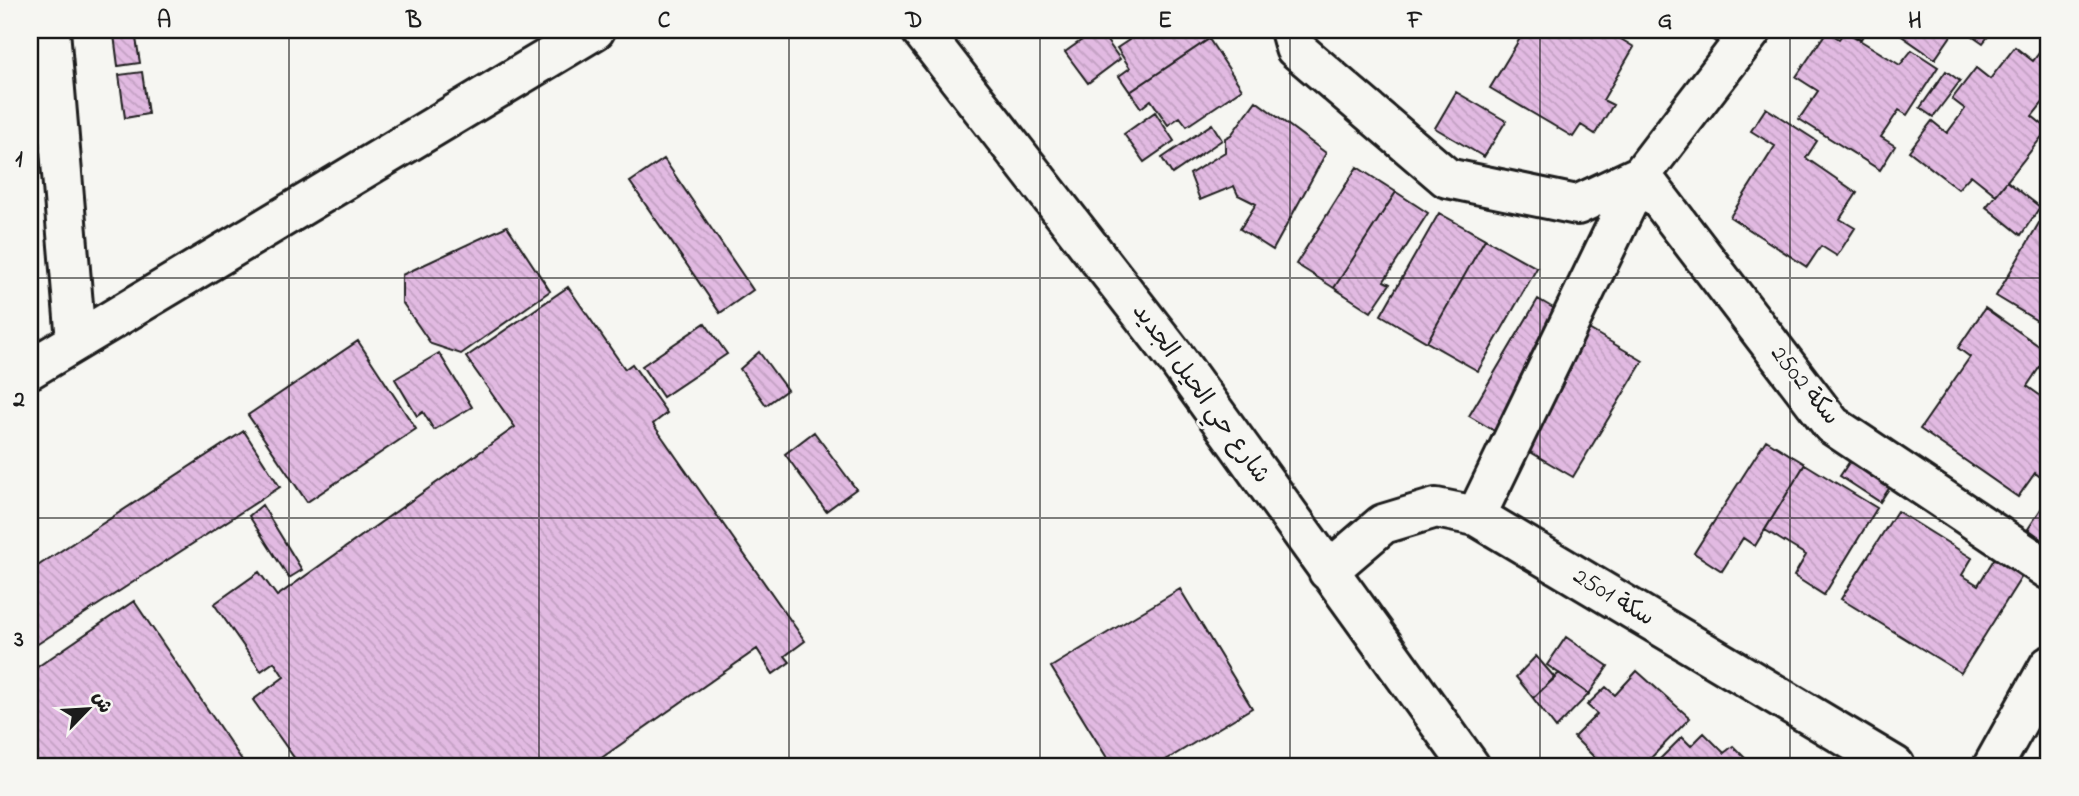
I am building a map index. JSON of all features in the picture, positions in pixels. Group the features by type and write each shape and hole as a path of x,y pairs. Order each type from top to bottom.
{"street":[{"path":"50,30 76,341"},
{"path":"30,369 595,30"},
{"name":"شارع حي الحيل الجديد","path":"920,30 1175,357 1470,766"},
{"path":"1290,30 1295,48 1447,178 1577,205 1641,175"},
{"path":"1476,516 1641,175 1752,30"},
{"name":"سكة 2502","path":"1641,175 1832,425 2049,570"},
{"name":"سكة 2501","path":"1328,572 1383,524 1436,508 1476,516 1895,766"},
{"path":"1993,766 2049,666"}],"building":[{"path":"1099,30 1120,59 1088,83 1065,52"},
{"path":"1122,30 1203,30 1209,39 1130,92 1119,76 1130,68 1117,48 1129,40"},
{"path":"1525,30 1606,30 1634,47 1603,100 1613,105 1595,134 1581,125 1573,137 1490,88"},
{"path":"1700,30 1727,30 1717,43"},
{"path":"1848,30 1866,30 1861,39"},
{"path":"1893,30 1955,30 1935,59"},
{"path":"1967,30 1993,30 1983,43"},
{"path":"1827,31 1839,39 1845,31 1900,65 1912,50 1938,67 1907,115 1899,110 1881,137 1895,146 1880,170 1799,119 1818,91 1796,77"},
{"path":"135,32 140,63 118,66 114,35"},
{"path":"1209,39 1242,89 1187,126 1180,117 1168,125 1151,100 1141,108 1130,92"},
{"path":"2048,41 2049,95 2032,116 2048,129 1996,195 1971,175 1958,189 1909,151 1932,121 1947,133 1965,109 1952,99 1976,68 1990,79 2015,47 2033,61"},
{"path":"1946,71 1960,81 1933,117 1920,108"},
{"path":"142,72 148,114 125,118 119,75"},
{"path":"1456,92 1506,121 1484,157 1435,128"},
{"path":"1256,101 1326,153 1273,250 1240,229 1256,204 1238,195 1234,186 1200,200 1190,174 1225,152 1225,138 1231,135"},
{"path":"1766,108 1817,141 1806,158 1857,193 1840,219 1855,228 1837,256 1821,246 1807,267 1730,217 1775,146 1751,131"},
{"path":"1155,112 1174,141 1144,162 1124,134"},
{"path":"1212,124 1222,140 1172,174 1162,158"},
{"path":"664,159 753,290 720,313 630,182"},
{"path":"1357,167 1396,192 1334,288 1296,264"},
{"path":"2007,181 2040,207 2021,235 1986,207"},
{"path":"1396,192 1428,213 1384,281 1390,284 1371,312 1334,288"},
{"path":"2049,206 2049,328 1996,296"},
{"path":"1439,213 1485,239 1427,342 1381,315"},
{"path":"507,226 550,291 461,354 431,344 402,302 402,275"},
{"path":"1485,239 1537,268 1478,371 1427,342"},
{"path":"568,287 625,369 632,364 667,413 653,424 805,641 785,656 790,662 773,674 757,649 590,766 300,766 253,700 284,677 274,662 261,671 214,604 259,572 277,596 515,427 466,357"},
{"path":"1538,299 1643,361 1573,477 1469,416"},
{"path":"1985,308 2049,353 2027,386 2049,402 2049,478 2047,482 2035,473 2018,497 1920,429 1970,357 1958,348"},
{"path":"705,323 727,354 663,397 642,366"},
{"path":"358,341 416,429 307,502 248,415"},
{"path":"759,352 787,390 766,405 740,369"},
{"path":"439,353 472,407 434,430 423,412 417,416 395,379"},
{"path":"244,431 280,487 30,649 30,571"},
{"path":"814,432 856,489 826,511 785,454"},
{"path":"1766,440 1805,464 1755,546 1743,538 1722,571 1694,553"},
{"path":"1850,461 1890,487 1880,502 1840,476"},
{"path":"1805,464 1877,508 1824,595 1794,576 1806,555 1765,530"},
{"path":"262,505 302,570 289,578 249,516"},
{"path":"2043,506 2049,510 2049,544 2028,529"},
{"path":"1897,511 1972,558 1962,575 1978,585 1996,556 2024,573 1961,673 1841,599"},
{"path":"1180,589 1252,708 1156,766 1112,766 1051,667"},
{"path":"134,601 246,766 30,766 30,672"},
{"path":"1566,637 1608,666 1589,694 1547,665"},
{"path":"1536,656 1555,678 1533,698 1516,677"},
{"path":"1637,671 1690,718 1643,766 1603,766 1574,737 1597,714 1587,705 1606,687 1615,695"},
{"path":"1559,673 1589,694 1556,728 1533,698"},
{"path":"1704,733 1724,753 1733,746 1753,766 1653,766 1682,737 1691,746"}]}
